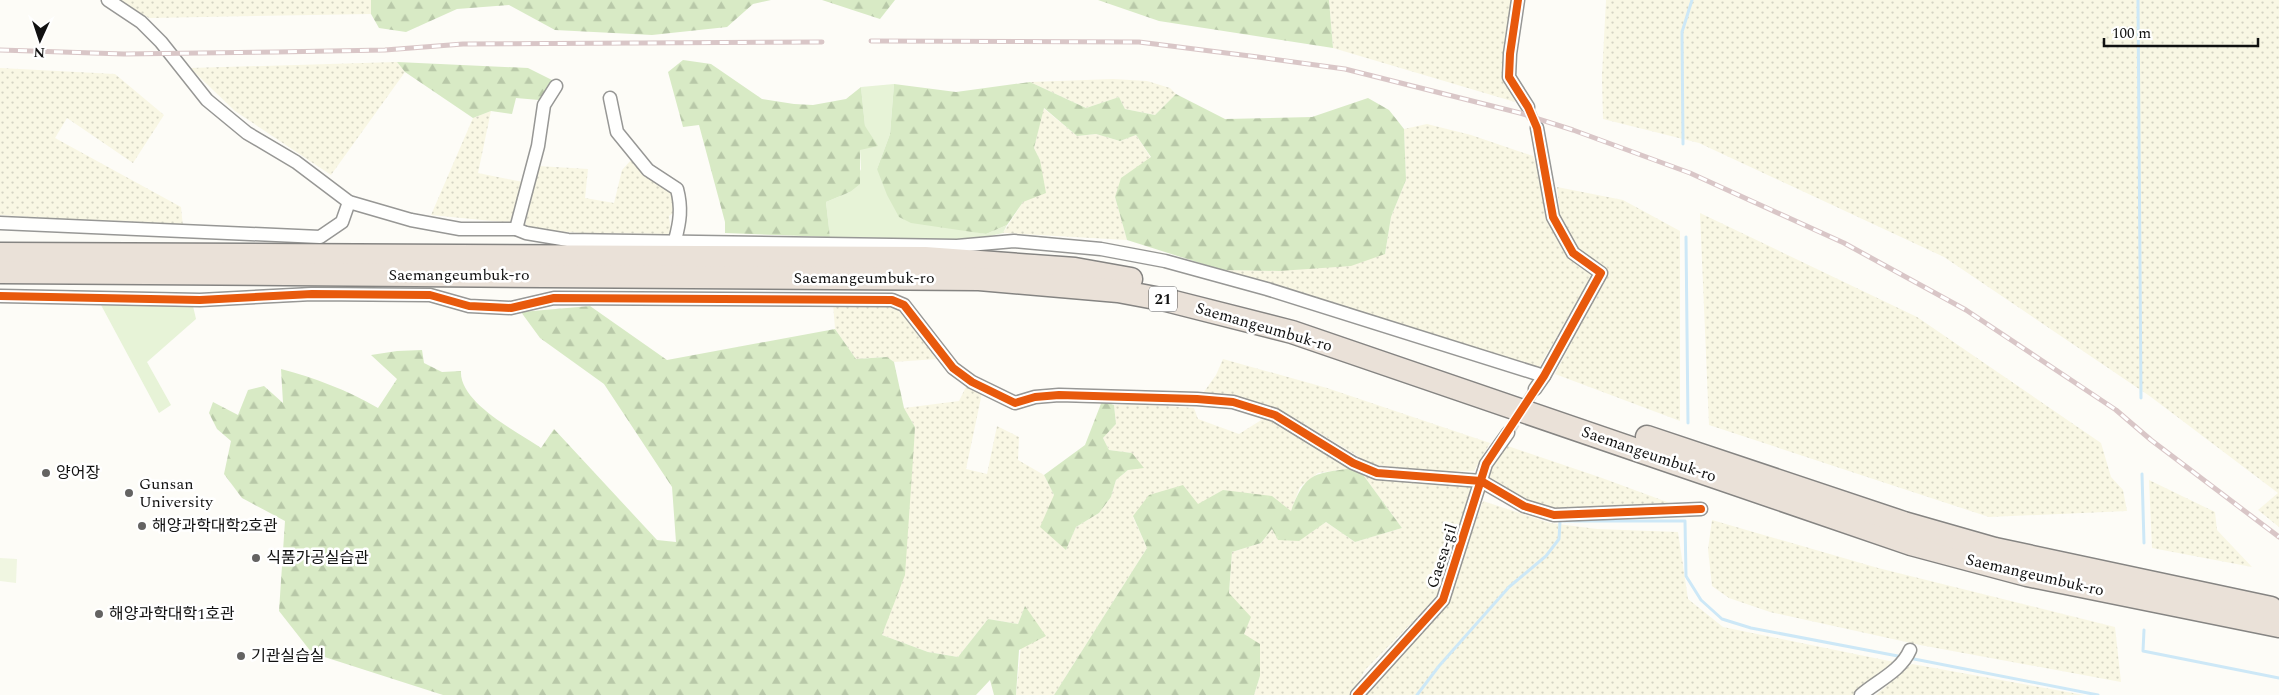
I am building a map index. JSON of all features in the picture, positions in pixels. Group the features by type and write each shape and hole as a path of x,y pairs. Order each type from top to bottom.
{"highway":[{"path":"0,238 135,246 183,256"},
{"name":"Saemangeumbuk-ro","path":"0,254 925,258 1075,269 1169,285 1297,319 1913,526 1995,549 2279,610"},
{"name":"Saemangeumbuk-ro","path":"0,272 979,278 1118,291 1166,300 1292,332 1911,544 2027,575 2279,626"},
{"path":"0,284 58,284 134,273"}],"street":[{"path":"108,0 141,22 161,42 207,100 246,133 296,162 349,202 411,220 460,229 516,229 526,234 568,240 675,240 957,246 1014,241 1101,250 1165,261 1267,289 1544,376"},
{"path":"1518,0 1510,54 1509,77 1528,107"},
{"path":"516,229 538,146 540,117 544,105 556,86"},
{"path":"610,98 618,132 648,170 677,189 680,203 680,220 675,240"},
{"path":"1535,389 1601,273 1573,253 1554,217 1537,128"},
{"path":"0,223 320,238 342,222 349,202"},
{"path":"0,296 200,300 312,294 430,295 468,306 511,308 554,298 892,300 904,305 953,368 972,382 1015,403 1035,397 1059,395 1197,399 1233,402 1275,415 1353,463 1377,473 1481,481 1524,506 1554,515 1701,509"},
{"name":"Gaesa-gil","path":"1357,695 1443,600 1486,464 1508,433"},
{"path":"1861,695 1908,654"}],"shaded area":[{"path":"119,0 371,0 371,14 149,18"},
{"path":"1329,0 1516,0 1515,102 1333,48"},
{"path":"1606,0 2279,0 2279,527 2258,510 2278,493 2151,397 1944,257 1699,143 1603,119 1602,76"},
{"path":"397,62 405,72 331,175 235,111 190,68"},
{"path":"0,68 115,74 164,115 133,163 67,118 55,138 181,207 183,227 0,215"},
{"path":"1113,79 1147,81 1170,88 1176,94 1155,115 1125,109 1119,97 1086,108 1030,82"},
{"path":"1043,108 1077,136 1096,134 1120,141 1136,135 1151,158 1115,197 1127,240 1003,233 1023,202 1040,160 1034,148"},
{"path":"491,111 478,173 523,182 512,223 431,215 473,118"},
{"path":"1427,124 1471,135 1533,156 1545,188 1548,219 1562,249 1593,275 1539,367 1222,270 1279,271 1385,254 1391,217 1406,180 1404,129"},
{"path":"632,159 672,191 676,211 669,216 671,234 581,233 538,230 525,225 538,166 588,169 585,198 614,203 622,170"},
{"path":"1557,187 1623,200 1680,231 1680,421 1555,374 1606,276 1577,248 1560,215"},
{"path":"1700,213 1917,317 2101,443 2111,477 2123,490 2127,511 1989,517 1709,425"},
{"path":"833,303 892,304 940,355 937,359 894,362 886,357 856,359 835,329"},
{"path":"1223,359 1327,388 1490,443 1474,471 1427,472 1371,464 1291,416 1201,396 1216,375"},
{"path":"967,385 982,393 966,469 987,474 997,426 1019,437 1018,460 1044,475 1054,495 1066,550 1076,527 1099,513 1111,497 1116,480 1128,470 1132,453 1109,450 1103,438 1116,424 1114,405 1139,404 1194,408 1198,419 1239,434 1266,417 1353,468 1318,473 1300,487 1291,511 1198,505 1133,517 1147,548 1054,695 1016,695 1025,606 1018,624 988,619 958,657 928,652 882,635 890,612 915,427 904,408 959,401"},
{"path":"1505,445 1678,506 1560,511 1519,499 1487,478 1489,467"},
{"path":"1361,472 1475,485 1439,595 1365,670 1351,695 1254,695 1260,676 1229,593 1232,552 1261,543 1272,529 1298,541 1326,522 1355,542 1402,528"},
{"path":"2149,480 2215,512 2217,530 2252,567 2152,548"},
{"path":"1483,501 1550,523 1597,529 1678,532 1688,599 1723,627 1894,662 1856,695 1365,695 1446,604"},
{"path":"1712,520 1878,568 2115,627 2121,682 1920,645 1770,612 1729,598 1712,586 1708,549"},
{"path":"1912,664 2084,695 1876,695"}],"green space":[{"path":"371,0 771,0 753,4 727,27 652,35 555,30 509,5 457,9 406,32 379,28 371,14"},
{"path":"822,0 895,0 880,19"},
{"path":"1098,0 1329,0 1333,48 1159,21"},
{"path":"683,60 711,64 762,99 794,104 813,105 846,99 861,87 865,126 878,146 860,150 860,184 850,192 826,202 830,237 725,233 725,222 699,125 683,127 668,72"},
{"path":"397,62 528,68 552,80 539,100 516,98 512,114 491,111 473,118 405,72"},
{"path":"1030,82 1086,108 1119,97 1125,109 1155,115 1176,94 1225,119 1312,117 1368,98 1389,110 1404,129 1406,180 1391,217 1385,254 1351,266 1279,271 1222,270 1127,240 1115,197 1121,178 1151,157 1136,135 1120,141 1096,134 1077,136 1044,108 1034,148 1040,160 1046,193 1023,202 1007,225 986,234 911,223 899,217 887,195 877,169 890,134 894,84 956,92"},
{"path":"894,84 890,134 877,169 960,229 986,234 1007,225 1003,233 973,240 830,237 826,202 850,192 861,169 860,149 865,126 861,87"},
{"path":"101,305 193,306 196,319 147,362 171,405 159,413"},
{"path":"590,306 667,360 835,329 856,359 887,357 894,362 904,408 915,427 905,575 882,635 928,652 958,657 988,619 1018,624 1025,606 1046,636 1019,650 1016,695 994,695 990,680 976,695 443,695 312,653 279,611 285,521 242,498 224,474 231,441 217,429 209,413 213,402 238,415 248,390 264,386 283,403 281,369 331,385 378,408 397,379 371,355 422,350 424,363 442,372 461,371 463,383 469,394 479,405 492,416 541,448 554,429 657,540 676,542 672,487 604,384 540,338 521,312"},
{"path":"1102,401 1114,405 1116,424 1103,438 1109,450 1132,453 1144,468 1128,470 1116,480 1111,497 1099,513 1076,527 1066,550 1040,527 1054,495 1044,475 1085,445"},
{"path":"1353,468 1361,472 1402,528 1355,542 1326,522 1299,541 1278,540 1272,529 1261,543 1232,552 1229,593 1251,617 1244,634 1260,644 1260,676 1254,695 1054,695 1147,548 1133,516 1149,495 1183,485 1198,504 1223,490 1272,496 1291,511 1301,489 1313,477"},
{"path":"0,558 17,559 16,583 0,581"}],"waterway":[{"path":"1683,144 1682,32 1692,0"},
{"path":"2138,0 2141,398"},
{"path":"1686,237 1688,423"},
{"path":"2142,474 2144,543"},
{"path":"1417,695 1439,666 1509,587 1546,556 1559,539 1560,521 1685,521 1686,576 1701,600 1722,619 1751,628 1903,657"},
{"path":"2144,630 2143,651 2279,678"},
{"path":"1909,658 2098,695"}],"tunnel":[{"path":"1528,107 1537,128"},
{"path":"1508,433 1535,389"}],"railway":[{"path":"871,41 1139,42 1258,57 1345,69 1520,113 1573,130 1690,173 1844,243 1966,310 2116,410 2151,440 2279,537"},
{"path":"0,50 124,54 385,50 463,44 822,42"}],"cycle path":[{"path":"1357,695 1443,600 1486,464 1544,376 1601,273 1573,253 1553,217 1537,128 1528,107 1509,77 1510,54 1518,0"},
{"path":"0,296 200,300 312,294 430,295 469,306 511,308 554,298 892,300 904,305 953,368 972,382 1015,403 1035,397 1059,395 1197,399 1233,402 1275,415 1353,463 1377,473 1481,481 1524,506 1554,515 1701,509"}],"place":[{"name":"양어장","path":"46,473"},
{"name":"Gunsan University","path":"129,493"},
{"name":"해양과학대학2호관","path":"142,526"},
{"name":"식품가공실습관","path":"256,558"},
{"name":"해양과학대학1호관","path":"99,614"},
{"name":"기관실습실","path":"241,656"}]}
